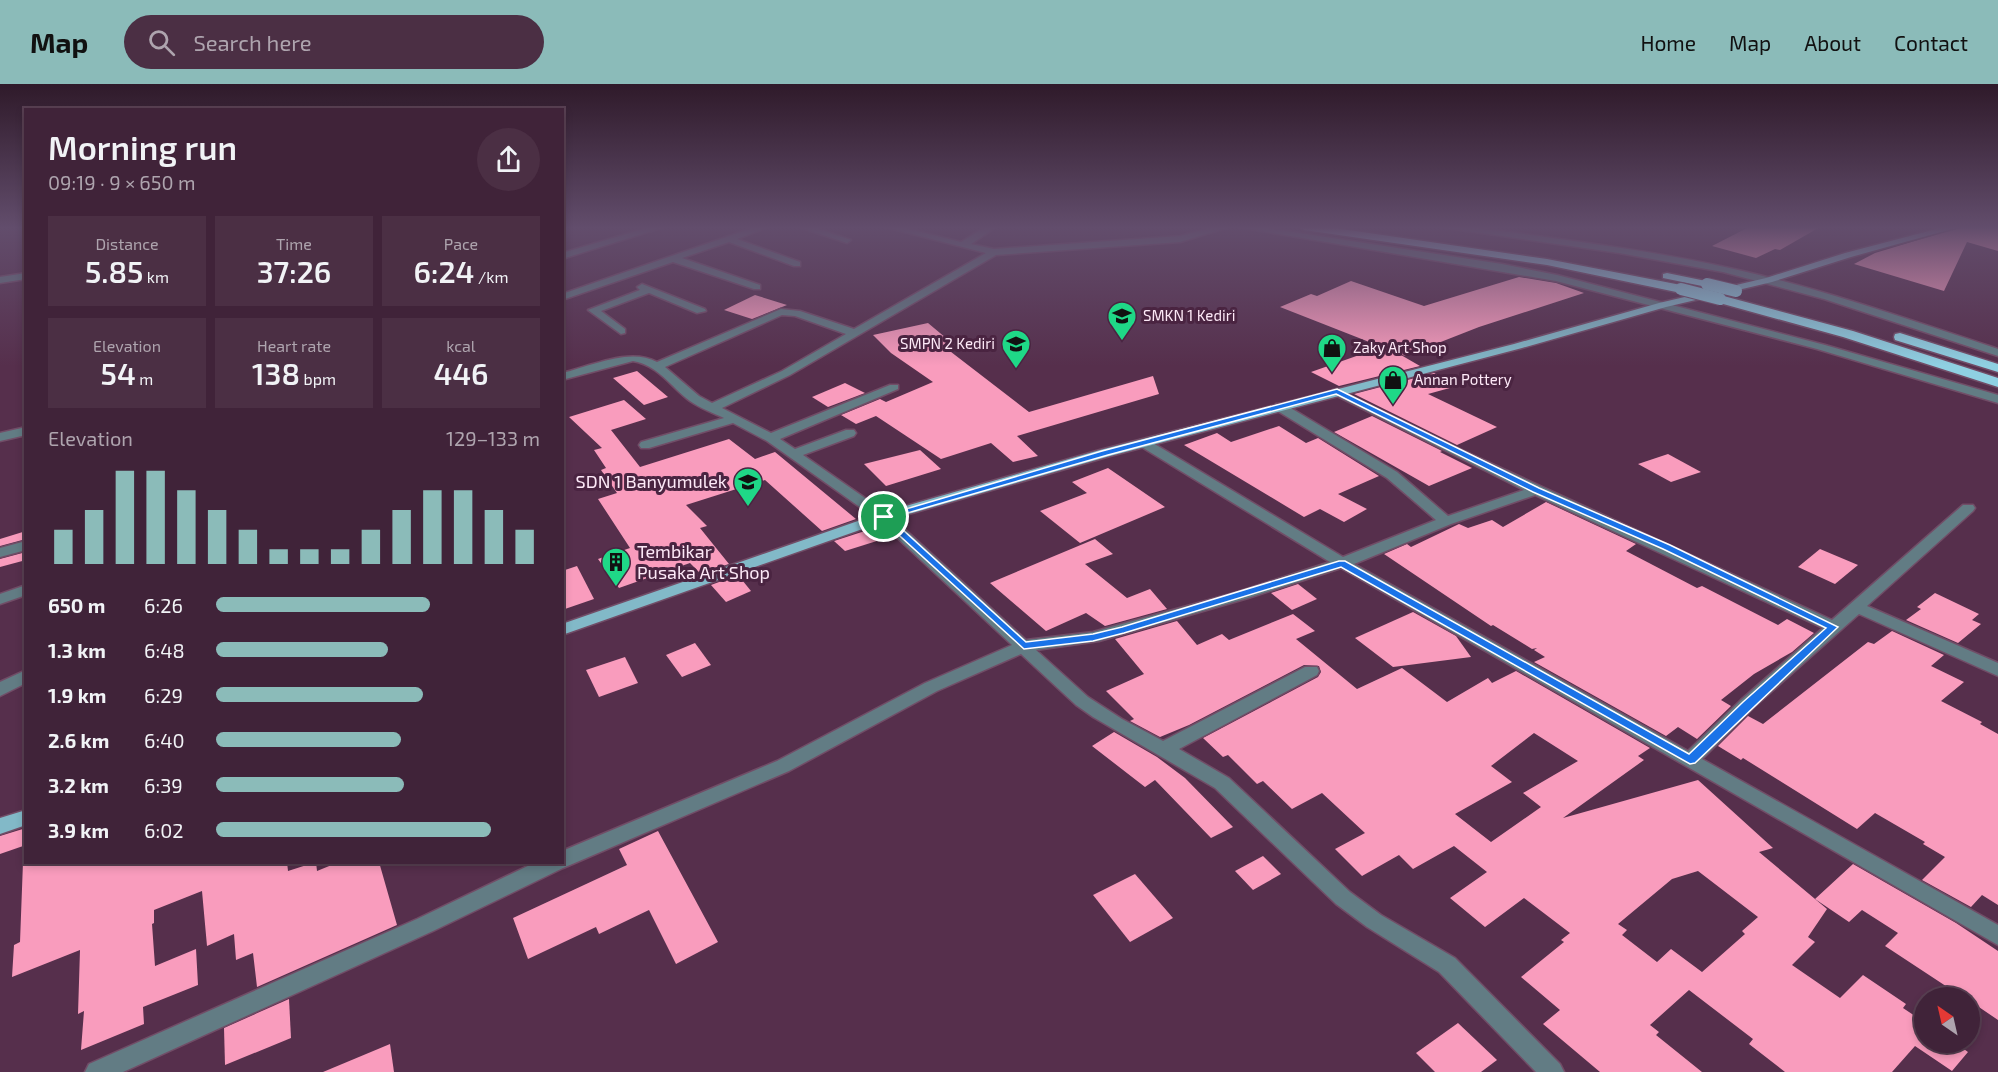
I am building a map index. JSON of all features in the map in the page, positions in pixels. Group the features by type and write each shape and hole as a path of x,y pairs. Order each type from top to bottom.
{"highway":[{"path":"1602,273 1681,289 1848,334 1998,383"},
{"path":"1651,273 1736,291 1897,336 1998,369"}],"main road":[{"path":"564,629 884,517 1144,443 1790,273"},
{"path":"0,826 24,818"}],"street":[{"path":"564,296 633,273"},
{"path":"717,273 758,287"},
{"path":"712,408 786,373 958,273"},
{"path":"1528,273 1663,305 1821,347 1998,399"},
{"path":"1735,273 1769,280 1834,299 1998,353"},
{"path":"0,280 24,276"},
{"path":"619,278 701,311"},
{"path":"621,331 593,310 649,290"},
{"path":"657,366 781,312 795,313 855,333"},
{"path":"564,376 633,358 646,360 657,366 689,395 795,453 884,517 1095,711 1222,783 1336,891 1374,921 1447,966 1468,984 1552,1072"},
{"path":"771,438 894,387"},
{"path":"1337,392 1536,490 1666,547 1833,627"},
{"path":"1280,407 1392,475 1446,521"},
{"path":"645,445 735,419"},
{"path":"0,437 24,431"},
{"path":"795,453 850,433"},
{"path":"1144,443 1342,563 1998,936"},
{"path":"564,859 783,766 931,687 1024,646 1093,637 1124,630 1342,563 1446,521 1536,490"},
{"path":"1690,760 1747,704 1968,508"},
{"path":"0,553 24,546"},
{"path":"0,598 24,591"},
{"path":"1857,607 1998,670"},
{"path":"1163,749 1311,671"},
{"path":"0,690 24,676"},
{"path":"97,1072 425,925 552,864"}],"building":[{"path":"1884,273 1952,273 1944,291"},
{"path":"1519,277 1556,283 1584,293 1479,327 1405,356 1394,351 1420,366 1339,386 1311,372 1382,347 1280,307 1311,294 1317,296 1351,281 1424,306"},
{"path":"755,295 787,305 752,319 724,310"},
{"path":"928,323 952,343 942,345 1029,412 1153,376 1159,394 1017,436 1038,456 1013,462 991,443 941,459 876,416 856,424 841,415 880,399 886,402 933,382 891,353 873,335"},
{"path":"637,371 668,397 644,405 613,378"},
{"path":"1434,373 1457,386 1428,394 1497,427 1457,445 1354,394"},
{"path":"845,383 865,393 828,407 812,397"},
{"path":"624,400 646,419 611,430 640,467 729,439 755,459 775,452 856,519 822,531 765,480 686,505 707,526 700,528 729,564 700,573 690,563 619,588 598,559 630,548 598,499 617,493 601,470 606,468 594,450 602,448 569,417"},
{"path":"1372,416 1472,468 1429,486 1334,432"},
{"path":"1279,426 1306,443 1318,438 1379,476 1338,494 1367,509 1344,522 1320,509 1304,517 1184,445 1217,433 1231,442"},
{"path":"920,450 941,469 886,486 864,464"},
{"path":"1668,454 1701,472 1671,482 1638,464"},
{"path":"1108,468 1165,507 1080,543 1040,511 1087,493 1072,482"},
{"path":"1546,502 1636,544 1626,551 1697,588 1702,586 1778,625 1787,619 1814,633 1792,652 1754,674 1721,700 1731,706 1697,739 1678,727 1666,736 1534,662 1545,657 1534,650 1537,648 1532,649 1493,625 1491,626 1384,554 1407,544 1411,547 1459,524 1468,528 1492,520 1503,527"},
{"path":"868,530 880,540 845,551 834,541"},
{"path":"24,532 24,540 0,546 0,539"},
{"path":"1095,539 1113,554 1085,564 1127,598 1150,589 1167,609 1105,626 1086,613 1046,631 990,583"},
{"path":"1820,549 1858,565 1835,584 1798,567"},
{"path":"24,553 24,561 0,567 0,559"},
{"path":"577,566 594,599 564,609 564,570"},
{"path":"738,575 751,591 726,602 711,585"},
{"path":"1298,584 1317,599 1292,610 1271,593"},
{"path":"1935,593 1979,614 1972,620 1981,624 1958,643 1906,620 1921,609 1917,607"},
{"path":"1413,612 1456,636 1471,657 1393,667 1355,638"},
{"path":"1293,614 1315,631 1296,639 1357,689 1402,668 1447,702 1488,678 1492,683 1516,671 1650,748 1638,756 1644,760 1563,818 1698,780 1773,848 1759,852 1827,909 1808,937 1815,942 1792,965 1840,998 1863,975 1906,1004 1903,1008 1914,1015 1914,1047 1892,1072 1785,1072 1749,1044 1753,1039 1689,990 1650,1025 1659,1032 1656,1035 1702,1072 1600,1072 1543,1024 1560,1010 1521,977 1564,942 1561,940 1570,933 1524,898 1485,927 1450,898 1487,872 1454,846 1413,869 1399,855 1362,876 1335,849 1365,833 1322,793 1292,809 1263,781 1257,784 1228,755 1223,757 1203,738 1318,677 1321,672 1319,666 1304,665 1189,725 1160,737 1130,721 1134,719 1106,691 1144,674 1115,639 1177,621 1197,645 1222,634 1229,640","holes":["1534,733 1578,761 1523,793 1541,807 1491,842 1455,814 1512,782 1491,766","1698,871 1758,917 1742,931 1745,934 1702,972 1671,949 1657,962 1622,935 1627,930 1618,924 1672,879"]},
{"path":"1892,631 1944,655 1931,666 1964,682 1941,701 1982,722 1980,724 1998,734 1998,905 1982,895 1971,907 1922,880 1945,857 1923,844 1925,842 1875,813 1857,829 1743,758 1741,760 1718,746 1748,716 1763,724 1868,642 1874,644"},
{"path":"695,643 711,665 682,677 666,655"},
{"path":"625,657 638,683 599,697 586,670"},
{"path":"1114,732 1157,757 1185,778 1233,827 1211,838 1155,780 1145,787 1092,746"},
{"path":"24,829 24,846 0,854 0,836"},
{"path":"658,831 718,942 676,964 649,910 599,934 596,927 528,959 513,918 627,865 619,849"},
{"path":"1263,856 1281,874 1253,890 1235,871"},
{"path":"23,862 24,864 287,864 288,871 310,864 316,864 317,871 334,864 380,864 397,925 257,987 253,953 236,960 234,934 207,946 202,891 154,910 154,923 152,924 155,966 196,949 198,985 143,1007 144,1024 81,1050 84,1011 78,1014 80,950 12,977 14,945 20,942"},
{"path":"1853,864 1956,923 1998,951 1998,1020 1980,1008 1980,987 1947,987 1885,946 1898,933 1862,910 1849,922 1815,899"},
{"path":"1135,874 1173,918 1130,942 1093,895"},
{"path":"289,999 291,1038 225,1065 224,1028"},
{"path":"1458,1023 1497,1060 1481,1072 1435,1072 1416,1053"},
{"path":"390,1044 394,1072 323,1072"},
{"path":"1925,1053 1967,1053 1952,1071"}],"place":[{"name":"SMKN 1 Kediri","path":"1122,342"},
{"name":"SMPN 2 Kediri","path":"1016,370"},
{"name":"Zaky Art Shop","path":"1332,374"},
{"name":"Annan Pottery","path":"1393,406"},
{"name":"SDN 1 Banyumulek","path":"748,508"},
{"name":"Tembikar Pusaka Art Shop","path":"616,588"}],"route":[{"path":"1337,392 1536,490 1666,547 1833,627 1747,704 1690,760 1342,563 1124,630 1093,637 1024,646 884,517 1105,453 1337,392"}]}
